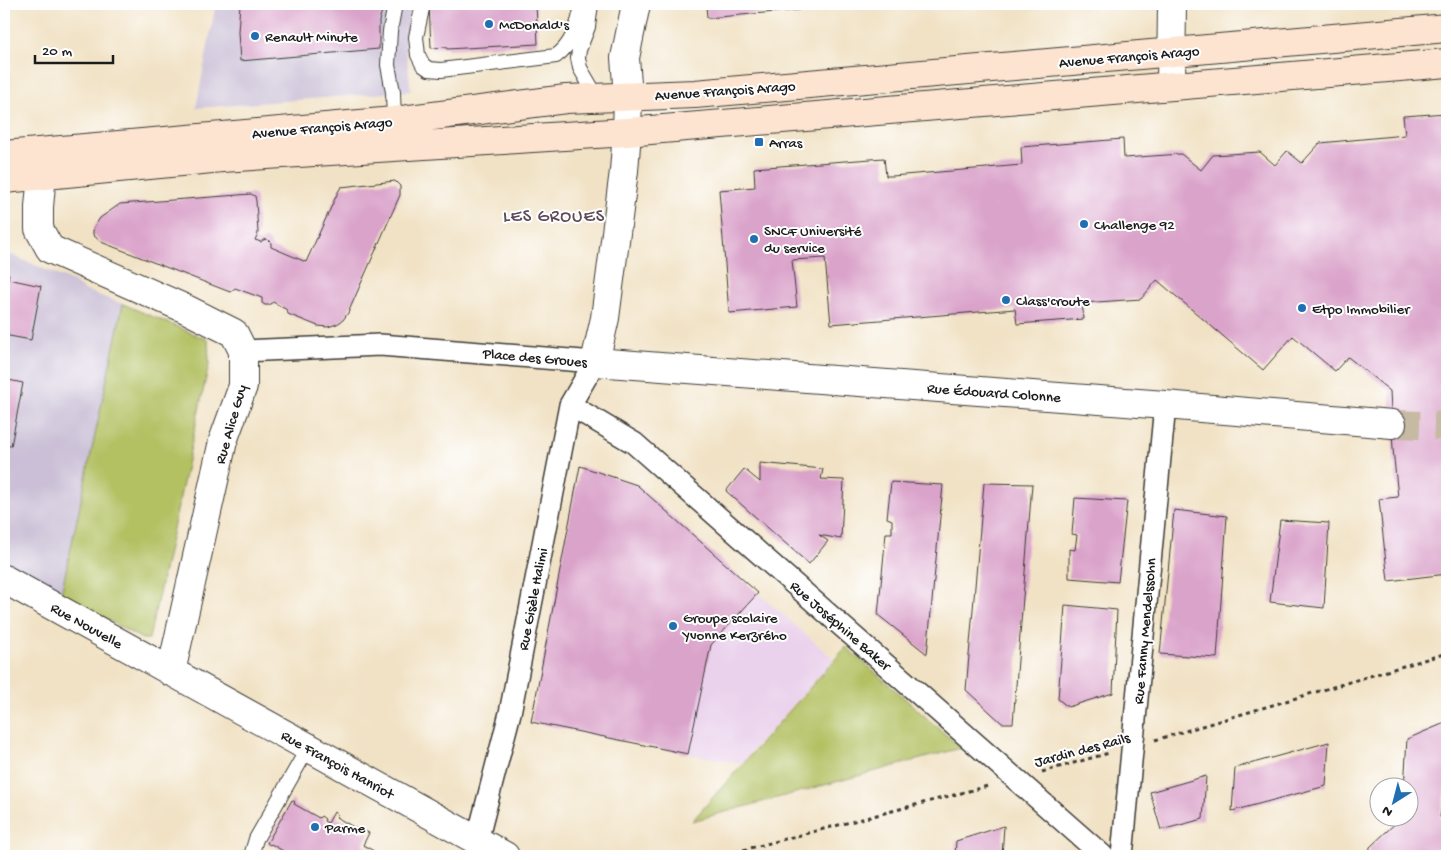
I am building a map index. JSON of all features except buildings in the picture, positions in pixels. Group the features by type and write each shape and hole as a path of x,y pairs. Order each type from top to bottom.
{"main road":[{"name":"Avenue François Arago","path":"4,179 43,163 394,121 518,104 597,97 695,94 1447,28"},
{"name":"Avenue François Arago","path":"4,155 43,163 222,158 627,132 1447,63"}],"street":[{"name":"Place des Groues","path":"243,351 380,345 596,362 605,318 624,171 628,96 625,58 636,4"},
{"path":"1171,86 1172,4"},
{"path":"43,163 39,229 50,249 186,309 234,333 243,351"},
{"name":"Rue Alice Guy","path":"171,672 223,441 243,386 243,351"},
{"name":"Rue Gisèle Halimi","path":"477,841 510,713 570,405 596,362"},
{"name":"Rue Édouard Colonne","path":"596,362 1392,424"},
{"name":"Rue Joséphine Baker","path":"570,405 634,443 1103,856"},
{"name":"Rue Fanny Mendelssohn","path":"1122,856 1134,746 1165,405"},
{"name":"Rue Nouvelle","path":"4,579 171,672"},
{"name":"Rue François Hanriot","path":"171,672 505,856"}],"lane":[{"path":"394,121 393,92 388,65 390,31 395,4"},
{"path":"423,4 416,37 418,54 423,66 430,70 556,56 565,50 572,37 582,4"},
{"path":"591,4 588,27 579,50 578,58 580,68 597,97"},
{"path":"251,856 256,839 308,748"}],"path":[{"name":"Jardin des Rails","path":"720,856 1016,779 1447,653"}],"shaded area":[{"path":"216,4 412,4 405,41 411,91 196,108"},
{"path":"4,253 73,282 84,290 123,304 61,594 4,562"},
{"name":"Groupe scolaire Yvonne Kerzrého","path":"580,466 637,485 834,659 741,763 661,749 531,722"}],"green space":[{"path":"123,304 208,340 209,364 149,639 142,639 61,594"},
{"path":"846,647 961,748 692,821"}],"tunnel":[{"path":"1392,424 1447,426"}],"place":[{"name":"McDonald's","path":"489,24"},
{"name":"Renault Minute","path":"255,36"},
{"name":"Arras","path":"759,142"},
{"name":"Challenge 92","path":"1084,224"},
{"name":"SNCF Université du service","path":"754,239"},
{"name":"Class'croute","path":"1006,300"},
{"name":"Etpo Immobilier","path":"1302,308"},
{"name":"Groupe scolaire Yvonne Kerzrého","path":"673,626"},
{"name":"Parme","path":"315,827"}],"district":[{"name":"LES GROUES","path":"554,215"}]}
